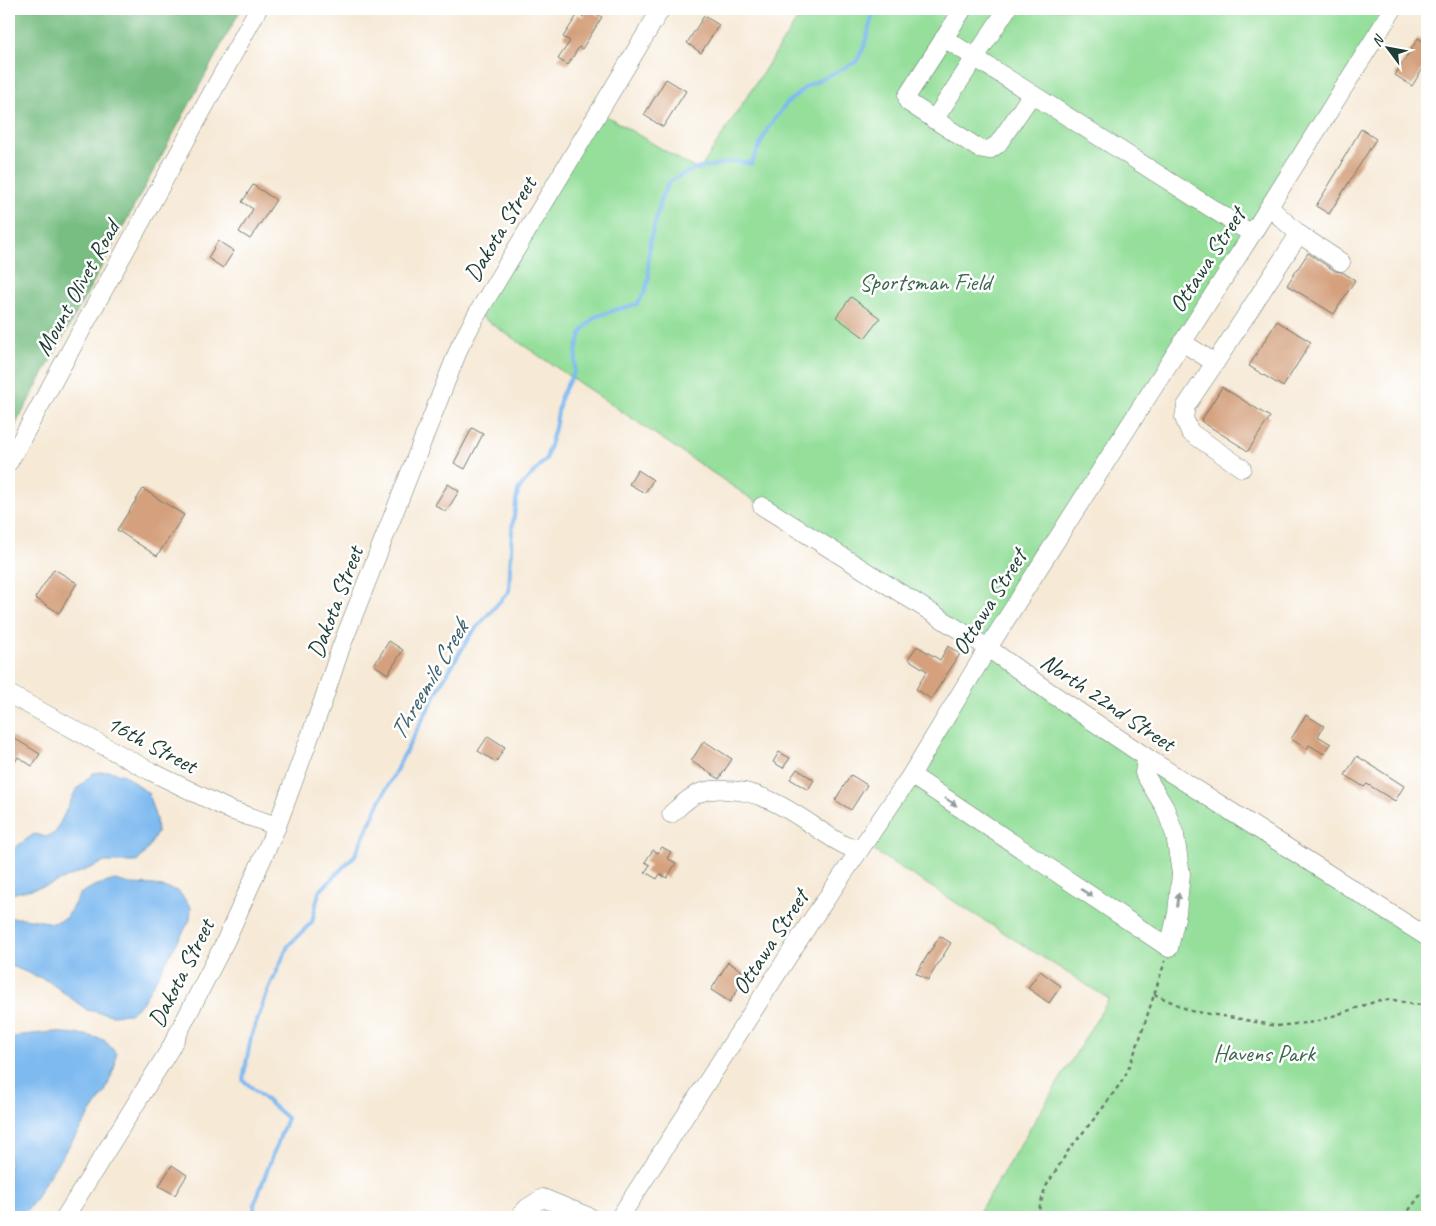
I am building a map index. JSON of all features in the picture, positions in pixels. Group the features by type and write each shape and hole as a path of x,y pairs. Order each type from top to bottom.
{"street":[{"name":"Mount Olivet Road","path":"9,462 258,9"},
{"name":"Dakota Street","path":"65,1217 170,1049 225,942 277,826 342,647 460,346 477,314 661,9"},
{"path":"963,9 907,96 908,102 978,148 989,150 998,144 1032,94"},
{"path":"934,120 1007,9"},
{"name":"Ottawa Street","path":"620,1217 804,932 911,775 988,648 1393,9"},
{"path":"944,38 1252,234"},
{"path":"1269,207 1299,234 1341,262"},
{"path":"1242,468 1190,432 1184,418 1186,406 1299,234"},
{"path":"1182,342 1215,363"},
{"name":"North 22nd Street","path":"762,506 988,648 1149,759 1427,937"},
{"name":"16th Street","path":"9,694 186,789 230,810 277,826"},
{"path":"911,775 1169,948 1177,914 1182,874 1175,834 1165,808 1144,773 1145,765 1149,759"},
{"path":"671,814 688,799 700,793 718,790 743,791 769,798 837,841 846,846 860,849"},
{"path":"519,1217 527,1208 543,1198 590,1217"}],"path":[{"path":"1037,1217 1045,1188 1068,1150 1102,1109 1125,1077 1139,1041 1169,948"},
{"path":"1154,994 1191,1011 1276,1026 1315,1022 1380,1000 1394,1000 1415,1005 1427,1004"},
{"path":"1404,1217 1427,1186"}],"green space":[{"path":"9,9 241,9 9,437"},
{"name":"Sportsman Field","path":"804,9 1177,9 1187,15 1203,9 1393,9 988,648 762,506 477,314 598,111 699,171"},
{"name":"Havens Park","path":"988,648 1427,937 1427,1217 976,1217 1109,999 863,844"}],"water":[{"path":"110,771 124,775 148,793 156,819 157,833 147,850 137,862 105,862 49,885 9,893 9,852 34,834 46,837 55,833 76,790 93,773"},
{"path":"115,880 130,884 154,885 178,891 191,907 190,920 142,1003 130,1014 112,1015 87,1010 48,981 9,965 9,918 24,918 53,923 66,918 80,894 94,886"},
{"path":"53,1032 86,1035 104,1040 116,1053 115,1066 105,1092 46,1180 34,1202 25,1212 16,1217 9,1217 9,1039 22,1035"}],"building":[{"path":"588,9 602,17 582,49 579,47 568,65 558,59 570,41 563,37 578,14 583,17"},
{"path":"704,16 719,25 701,53 687,43"},
{"path":"1418,38 1427,44 1427,62 1412,86 1395,75"},
{"path":"666,79 686,91 663,127 644,115"},
{"path":"1361,129 1376,139 1329,214 1316,206"},
{"path":"253,185 276,200 250,239 239,232 253,209 242,202"},
{"path":"218,241 234,251 223,268 208,258"},
{"path":"1308,253 1335,271 1342,272 1355,280 1334,314 1287,285"},
{"path":"851,297 880,318 865,338 836,317"},
{"path":"1277,321 1311,342 1283,387 1249,366"},
{"path":"1222,387 1270,417 1248,451 1201,421"},
{"path":"472,428 483,434 465,469 454,463"},
{"path":"638,470 653,480 645,493 629,484"},
{"path":"448,484 459,491 446,512 435,505"},
{"path":"143,489 184,515 157,556 117,530"},
{"path":"54,569 77,583 59,613 35,598"},
{"path":"389,641 403,650 388,674 374,665"},
{"path":"917,646 940,660 948,646 960,654 931,699 916,689 927,671 908,659"},
{"path":"1306,715 1324,726 1318,736 1331,744 1324,754 1309,745 1307,749 1291,739"},
{"path":"9,735 40,754 32,766 18,757 9,772"},
{"path":"488,736 505,747 496,762 478,751"},
{"path":"704,741 732,759 719,779 691,761"},
{"path":"779,752 790,758 783,768 773,762"},
{"path":"1357,756 1404,786 1395,801 1367,784 1364,787 1345,775"},
{"path":"797,769 814,780 808,790 790,779"},
{"path":"851,775 867,785 851,810 835,800"},
{"path":"662,847 671,852 667,858 676,863 667,878 660,874 657,879 645,872 650,865 645,862 653,850 658,853"},
{"path":"940,936 951,943 928,980 916,973"},
{"path":"728,962 747,974 730,1002 711,990"},
{"path":"1040,971 1061,986 1049,1003 1028,988"},
{"path":"172,1165 187,1175 175,1195 159,1186"}],"waterway":[{"name":"Threemile Creek","path":"255,1217 254,1205 287,1118 243,1080 251,1037 268,991 288,946 312,922 319,892 355,855 380,801 442,682 471,634 509,591 512,529 518,490 546,459 555,428 561,396 574,372 577,347 582,331 595,317 637,304 645,292 649,276 650,241 662,196 669,182 695,169 735,161 751,164 768,128 787,103 807,86 856,62 864,47 874,9"}]}
